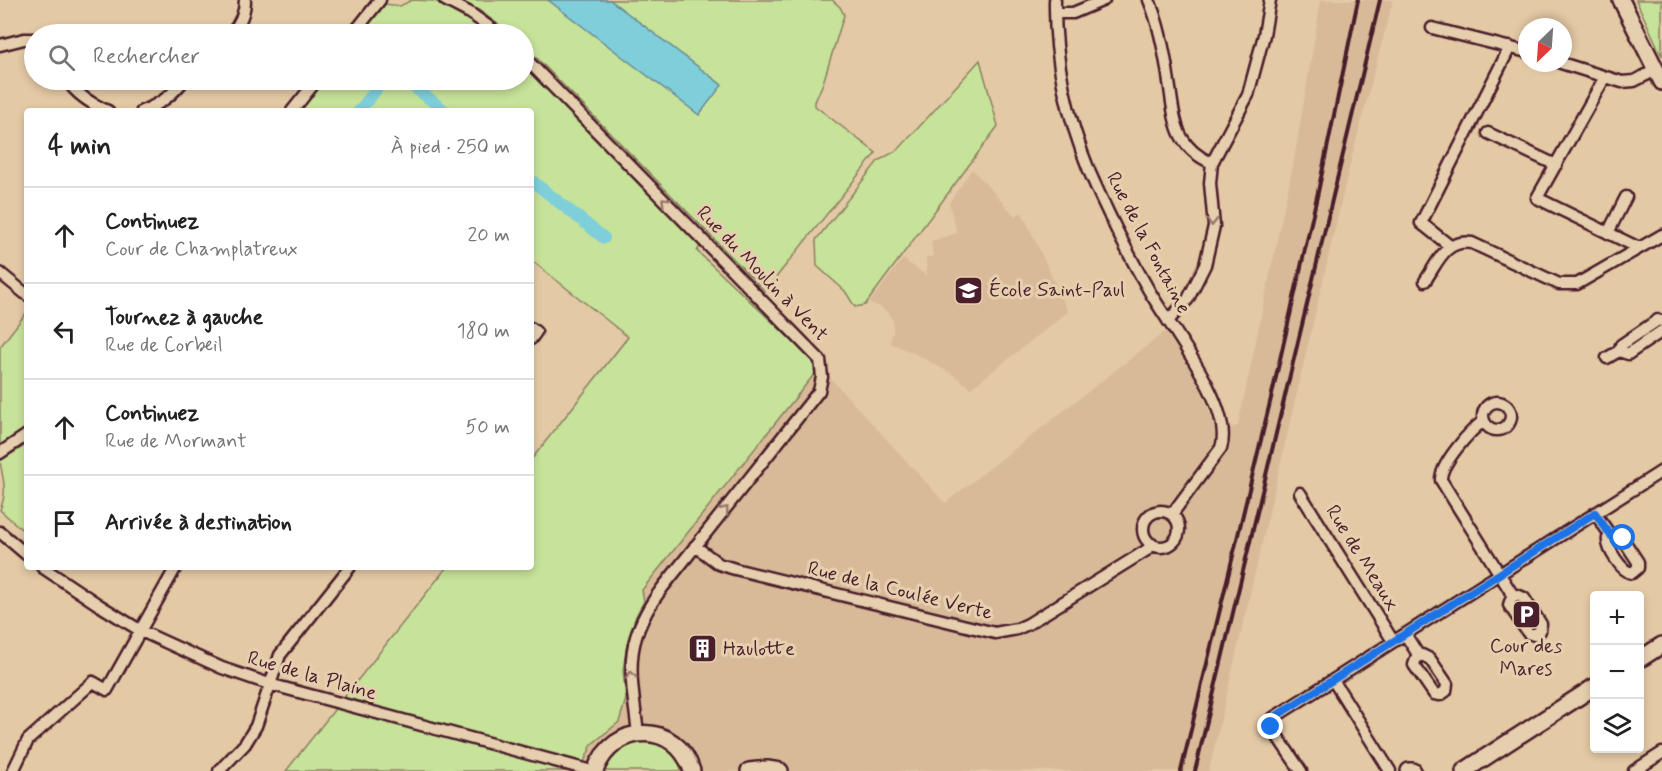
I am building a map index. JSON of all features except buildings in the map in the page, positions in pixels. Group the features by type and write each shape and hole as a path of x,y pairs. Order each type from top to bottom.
{"street":[{"path":"239,24 245,10 245,0"},
{"path":"361,24 380,0"},
{"path":"445,0 485,24"},
{"name":"Rue de la Fontaine","path":"1055,0 1060,70 1080,147 1130,255 1209,390 1224,434 1221,448 1172,514"},
{"path":"1055,13 1073,13 1104,0"},
{"path":"1149,0 1155,15 1176,120 1182,138 1198,157 1212,163"},
{"path":"1168,321 1188,299 1204,265 1214,226 1210,183 1212,163 1248,95 1264,35 1270,0"},
{"path":"1572,66 1622,82 1659,76 1621,0"},
{"path":"1432,28 1518,49"},
{"path":"0,45 24,39"},
{"path":"1450,246 1421,223 1510,47"},
{"name":"Rue du Moulin à Vent","path":"534,67 820,360 822,376 819,392 650,604 639,626 632,647 630,669 638,733"},
{"path":"1605,77 1537,198 1639,248"},
{"path":"74,90 90,104 100,108"},
{"path":"150,108 176,90"},
{"path":"294,108 309,90"},
{"path":"1488,133 1556,165"},
{"path":"1608,233 1626,197"},
{"path":"1425,281 1450,246 1460,241 1472,243 1559,284 1576,284 1662,235"},
{"path":"0,273 24,293"},
{"path":"1607,358 1619,351 1621,345 1659,320 1662,321"},
{"path":"1619,351 1628,354 1662,331"},
{"path":"1484,421 1476,426 1443,468 1441,480 1514,597"},
{"path":"0,453 24,437"},
{"path":"1301,771 1271,727 1273,718 1662,471"},
{"name":"Rue de Meaux","path":"1300,493 1393,641"},
{"path":"1152,544 1143,531 1145,520 1154,512 1172,514"},
{"path":"1595,513 1611,536"},
{"name":"Rue de la Coulée Verte","path":"695,546 719,564 735,569 995,633 1017,629 1028,624 1147,550 1152,544 1168,545 1179,533 1178,523 1172,514"},
{"path":"0,532 24,552"},
{"name":"Rue de la Plaine","path":"46,570 141,631 222,668 269,684 593,771"},
{"path":"13,771 28,740 93,682 107,690 174,570"},
{"path":"219,771 245,744 256,726 280,655 348,570"},
{"path":"1405,634 1419,656"},
{"path":"1644,656 1662,645"},
{"path":"1333,680 1390,771"},
{"path":"1462,770 1590,690"},
{"path":"593,771 609,747 622,738 638,733 652,734 667,739 680,749 692,771"},
{"path":"1634,771 1662,753"},
{"path":"749,771 767,769 780,771"}],"shaded area":[{"path":"1321,0 1393,0 1349,168 1209,771 580,771 592,744 619,722 626,699 623,670 628,640 636,616 644,602 642,590 820,367 945,503 1166,331 1197,379 1217,432 1238,426 1294,160"},
{"name":"École Saint-Paul","path":"972,169 1015,216 1022,212 1068,312 971,388 952,374 890,343 893,321 881,307 869,303 903,259 927,276 926,257 933,257 931,241 957,233 949,203"}],"green space":[{"path":"412,0 435,1 474,24 368,24 385,4 400,6"},
{"path":"459,0 832,0 840,7 844,15 815,106 876,153 765,291 534,55 534,24 498,24"},
{"path":"1636,0 1662,0 1662,56"},
{"path":"980,60 998,126 865,305 855,307 845,291 817,266 816,240 878,161 899,149"},
{"path":"534,74 700,246 697,251 820,367 642,590 644,601 628,640 623,670 626,699 619,722 592,744 580,771 286,771 445,570 534,570 534,456 628,337 534,262 534,108 301,108 316,90 534,90"},
{"path":"24,316 24,429 0,446 0,347"},
{"path":"24,446 24,531 0,510 4,491 0,461"},
{"path":"636,740 653,742 666,747 676,756 685,771 602,771 612,753"}],"water":[{"path":"548,0 610,0 722,85 699,115"}],"waterway":[{"path":"361,108 376,90"},
{"path":"418,90 441,108"},
{"path":"534,182 604,238"}],"railway":[{"path":"1181,771 1273,390 1318,192 1358,0"},
{"path":"1195,771 1380,0"}],"place":[{"name":"École Saint-Paul","path":"968,290"},
{"name":"Cour des Mares","path":"1526,615"},
{"name":"Haulotte","path":"702,649"}],"route":[{"path":"1271,727 1273,718 1595,513 1611,536 1616,534 1623,538"}]}
